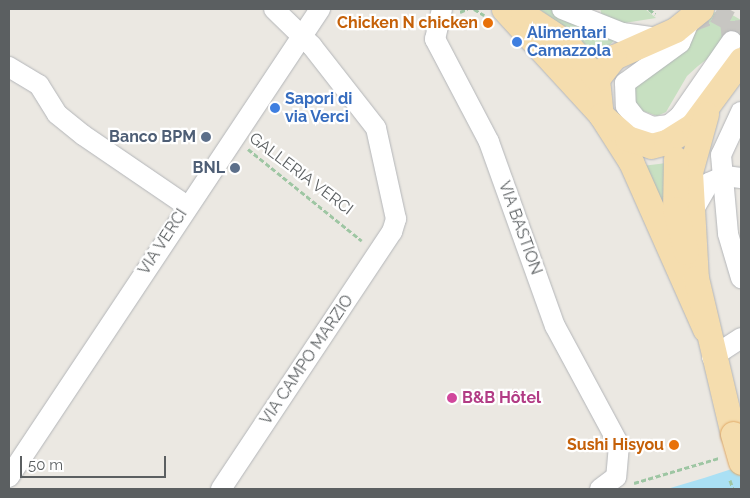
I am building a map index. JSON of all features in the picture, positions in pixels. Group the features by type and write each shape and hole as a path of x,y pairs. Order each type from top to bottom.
{"main road":[{"path":"504,9 601,115 627,138 652,146 678,138 709,106"},
{"path":"509,9 566,42 597,80 601,115 642,182 705,329"},
{"path":"597,80 626,49 658,38 696,13"},
{"path":"696,278 694,209 690,172 709,106 736,51"},
{"path":"678,138 675,209 696,278 705,329 733,434 732,460"}],"street":[{"path":"274,9 302,36"},
{"name":"VIA VERCI","path":"9,477 186,206 320,9"},
{"name":"VIA BASTION","path":"442,9 435,39 489,142 555,326 619,445 608,483"},
{"path":"562,9 622,33 658,38"},
{"path":"696,13 680,43 625,83 626,106 637,120 653,127 668,125 680,116 695,88 736,51"},
{"name":"VIA CAMPO MARZIO","path":"221,489 392,232 396,219 376,128 302,36"},
{"path":"9,67 39,85 57,114 83,135 186,206"},
{"path":"741,112 721,155 733,177 728,234 741,278"},
{"path":"694,209 709,183 733,177"},
{"path":"712,358 741,338"}],"path":[{"name":"GALLERIA VERCI","path":"232,137 363,238"},
{"path":"608,483 641,483 732,460"}],"green space":[{"path":"539,9 554,9 619,36 595,59 569,30"},
{"path":"600,9 645,9 656,18 618,24 604,21"},
{"path":"722,9 741,20 740,49 711,56 698,66 687,76 666,112 657,116 640,110 633,103 631,84 709,15"},
{"path":"667,163 666,215 642,166"}],"water":[{"path":"741,466 741,489 667,489 704,478"}],"tunnel":[{"path":"688,23 715,13 730,21 732,41"}],"place":[{"name":"Chicken N chicken","path":"488,23"},
{"name":"Alimentari Camazzola","path":"517,42"},
{"name":"Sapori di via Verci","path":"275,108"},
{"name":"Banco BPM","path":"206,137"},
{"name":"BNL","path":"235,168"},
{"name":"B&B Hôtel","path":"452,398"},
{"name":"Sushi Hisyou","path":"674,445"}]}
